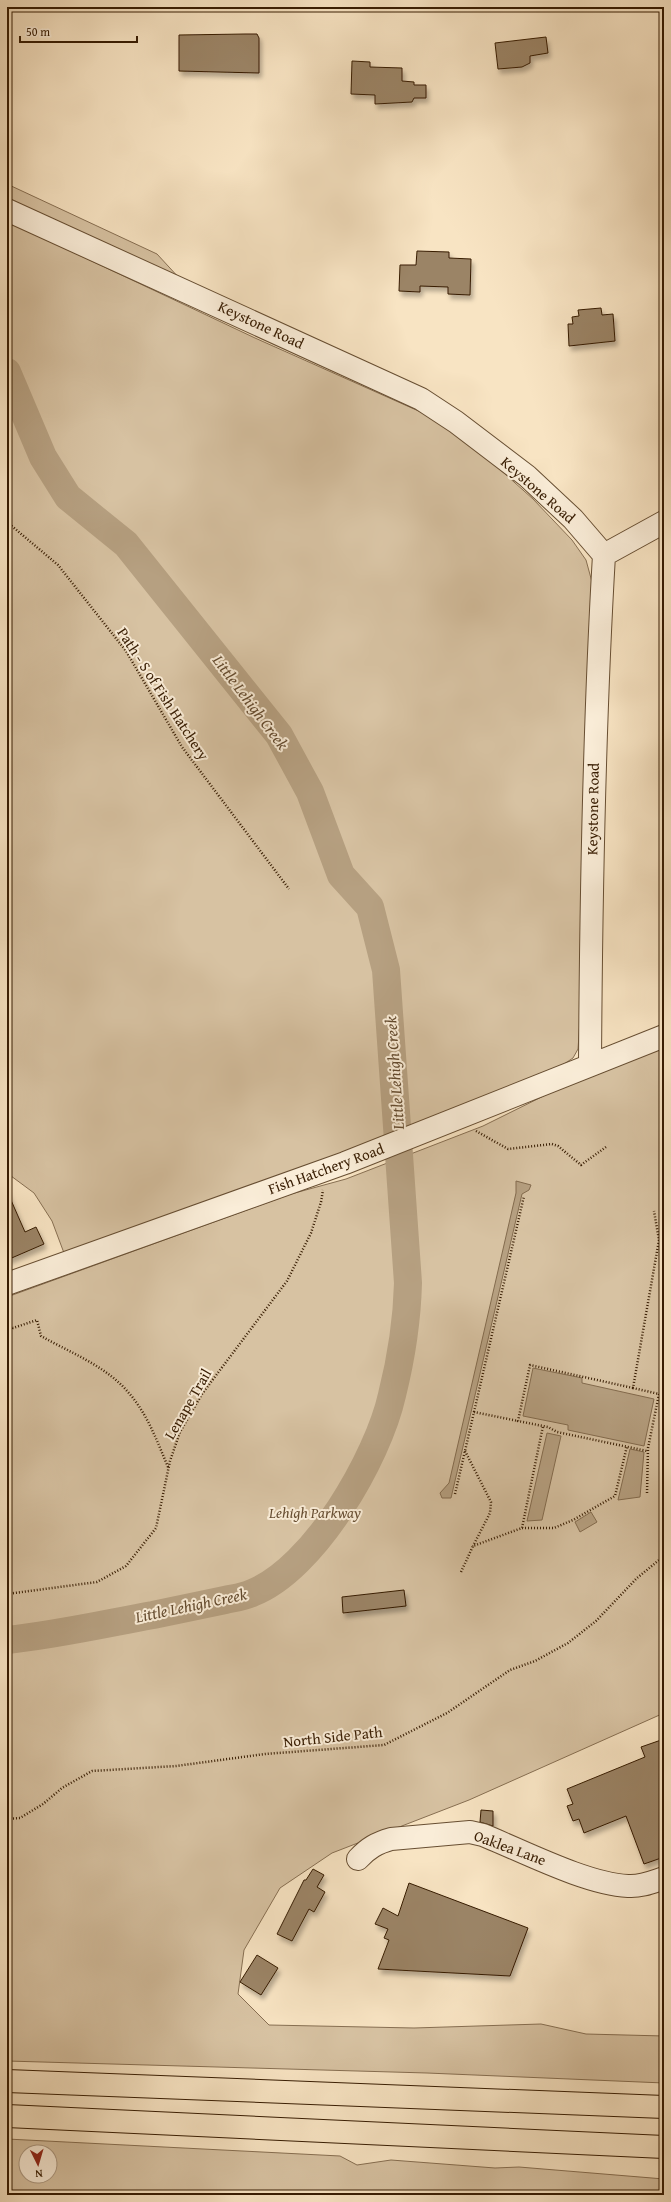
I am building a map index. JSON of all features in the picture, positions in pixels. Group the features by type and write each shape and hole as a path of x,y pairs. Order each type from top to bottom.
{"highway":[{"path":"7,2081 664,2107"},
{"path":"7,2116 659,2148"}],"street":[{"name":"Keystone Road","path":"7,210 421,399 456,422 527,476 573,519 604,555 596,696 591,894 590,1064"},
{"path":"604,555 664,522"},
{"name":"Fish Hatchery Road","path":"7,1284 335,1166 664,1036"},
{"name":"Oaklea Lane","path":"358,1859 368,1849 385,1841 470,1832 483,1835 576,1873 610,1884 630,1886 646,1884 664,1878"}],"path":[{"name":"Path - S of Fish Hatchery","path":"7,522 58,565 126,651 182,747 289,889"},
{"path":"465,1115 475,1131 508,1149 552,1144 558,1146 581,1165 606,1147"},
{"name":"Lenape Trail","path":"7,1594 97,1582 126,1566 156,1528 168,1467 180,1432 202,1394 287,1281 311,1233 335,1166"},
{"path":"455,1494 524,1196"},
{"path":"633,1388 659,1240 654,1211"},
{"path":"7,1325 13,1328 38,1320 41,1336 107,1373 123,1387 128,1392 150,1426 168,1467"},
{"path":"518,1421 530,1365 659,1394 647,1451 647,1493"},
{"path":"474,1412 543,1426 557,1432 647,1451"},
{"path":"522,1528 543,1426"},
{"path":"473,1546 522,1528 554,1528 573,1520 615,1496 627,1446"},
{"path":"461,1572 490,1513 491,1502 465,1451"},
{"name":"North Side Path","path":"7,1819 20,1818 44,1804 62,1788 92,1771 176,1766 265,1754 384,1745 447,1713 510,1670 535,1661 568,1643 596,1621 637,1578 664,1556"}],"green space":[{"path":"7,184 157,254 181,280 7,201"},
{"path":"7,221 255,338 423,413 453,432 486,457 533,499 572,540 586,560 592,582 584,966 578,1049 573,1058 558,1068 256,1189 64,1253 52,1221 34,1193 7,1173"},
{"name":"Lehigh Parkway","path":"664,1044 664,1713 469,1800 332,1853 280,1888 244,1950 238,1994 269,2025 414,2028 541,2024 586,2034 664,2036 664,2083 427,2073 7,2061 7,1297 291,1194 346,1179 483,1126 598,1069"},
{"path":"7,2139 340,2156 357,2165 391,2160 495,2168 519,2167 664,2179 664,2195 7,2195"}],"shaded area":[{"path":"516,1181 531,1185 529,1190 522,1194 451,1498 442,1498 440,1493 449,1483 516,1193"},
{"path":"533,1368 582,1378 582,1383 654,1399 644,1446 568,1430 568,1425 523,1416"},
{"path":"547,1433 561,1436 542,1520 527,1521"},
{"path":"630,1449 644,1452 640,1497 618,1500"},
{"path":"591,1512 597,1522 580,1532 575,1522"}],"building":[{"path":"257,34 259,38 259,73 179,71 179,35"},
{"path":"546,37 548,53 530,56 530,63 522,67 498,69 495,43"},
{"path":"352,61 370,62 370,67 402,68 402,81 414,82 414,85 426,85 426,98 414,98 412,102 375,104 375,95 351,94"},
{"path":"417,251 449,252 449,258 471,259 470,295 448,294 448,287 420,286 420,292 399,291 400,265 416,265"},
{"path":"601,308 602,315 613,314 615,341 569,346 568,324 573,324 572,317 579,316 578,310"},
{"path":"7,1191 25,1232 36,1227 44,1244 7,1260"},
{"path":"404,1590 406,1606 343,1613 342,1597"},
{"path":"664,1739 664,1857 644,1864 626,1816 584,1833 579,1819 573,1821 567,1806 573,1804 567,1789 645,1757 641,1747"},
{"path":"481,1810 493,1811 493,1826 480,1822"},
{"path":"313,1869 324,1875 317,1887 325,1892 314,1912 309,1909 292,1941 277,1934 304,1880 306,1880"},
{"path":"409,1883 528,1928 510,1976 378,1969 389,1940 384,1938 388,1929 375,1924 383,1908 398,1916"},
{"path":"257,1955 278,1968 261,1995 240,1982"}],"waterway":[{"name":"Little Lehigh Creek","path":"7,372 43,457 68,497 126,544 279,735 310,792 341,875 370,907 386,970 408,1283 405,1326 401,1354 385,1421 358,1479 340,1509 320,1536 298,1561 275,1580 252,1593 242,1596 80,1629 7,1640"}]}
